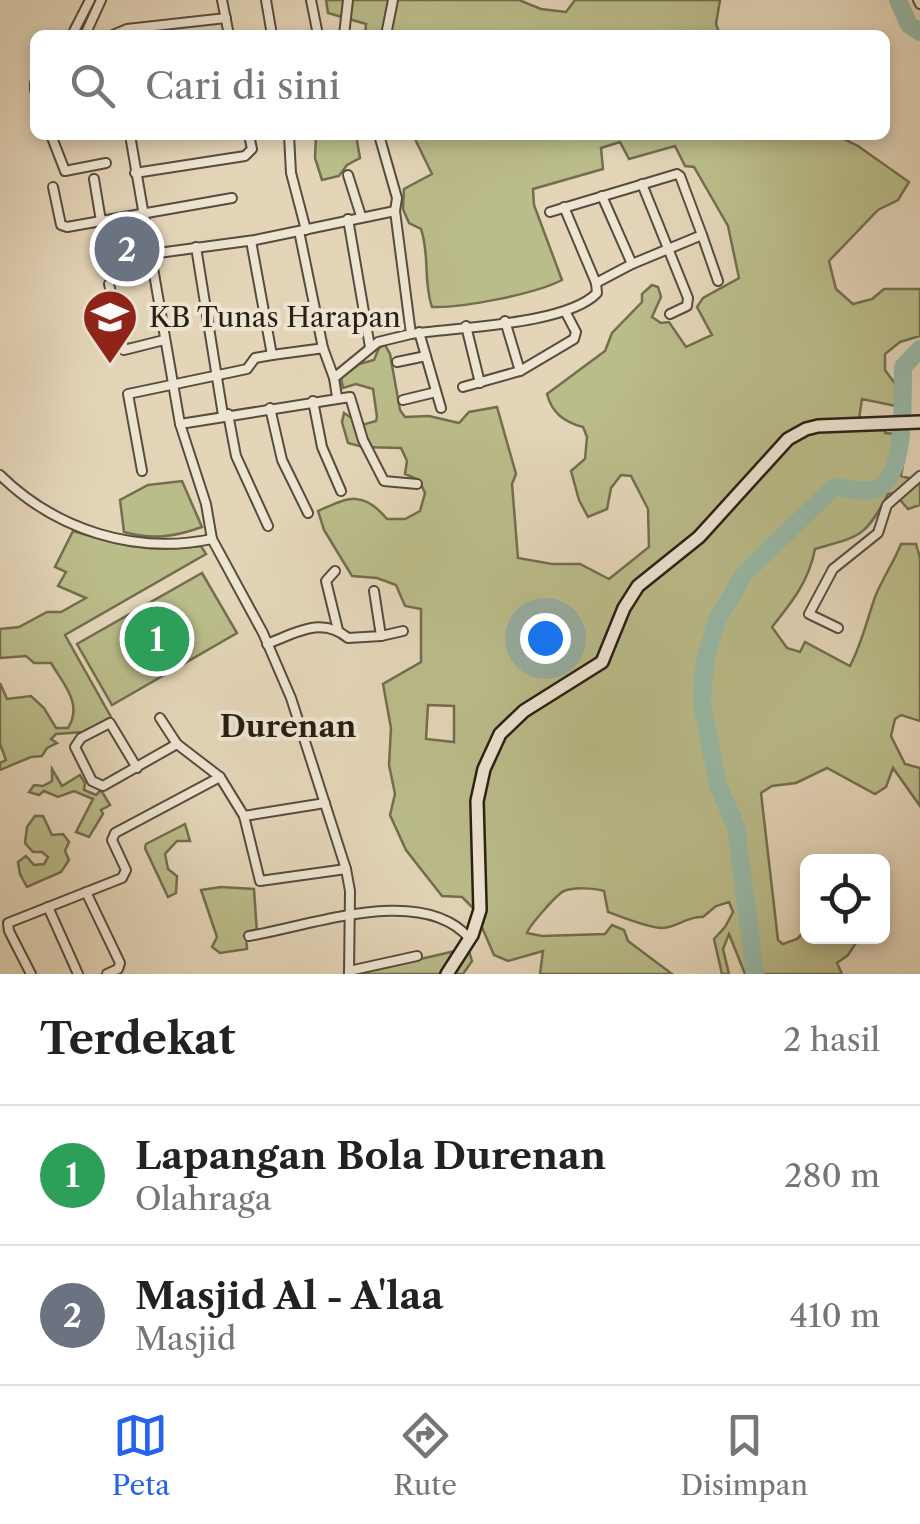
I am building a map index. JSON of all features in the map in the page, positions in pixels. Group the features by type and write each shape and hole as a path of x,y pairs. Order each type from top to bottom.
{"main road":[{"path":"447,974 470,939 480,910 476,801 484,769 500,734 524,710 602,662 624,608 638,586 699,537 788,440 818,426 917,422"}],"street":[{"path":"75,30 90,0"},
{"path":"87,30 101,0"},
{"path":"222,0 228,30"},
{"path":"266,0 271,30"},
{"path":"311,0 317,30"},
{"path":"345,30 348,0"},
{"path":"387,30 394,0"},
{"path":"125,30 226,18"},
{"path":"53,140 65,171 106,163"},
{"path":"131,140 180,424 206,504 212,539 268,644 291,698 346,869 350,890 349,973 417,956"},
{"path":"135,173 245,156 252,149 250,140"},
{"path":"289,140 291,173 337,397"},
{"path":"380,140 397,198 395,210 415,333 426,356 440,408"},
{"path":"550,212 677,174 718,282"},
{"path":"348,175 361,216"},
{"path":"94,178 101,221"},
{"path":"642,184 688,301 670,314"},
{"path":"53,186 60,225 68,228 232,198"},
{"path":"602,196 632,264"},
{"path":"334,378 370,346 390,338 566,313 593,298 596,283 564,206"},
{"path":"151,254 251,241 395,210"},
{"path":"348,219 370,346"},
{"path":"596,283 702,235"},
{"path":"251,241 272,356"},
{"path":"196,246 216,375 236,456 268,526"},
{"path":"109,284 124,350 164,340"},
{"path":"463,387 520,371 577,336 566,313"},
{"path":"505,321 520,371"},
{"path":"466,326 480,383"},
{"path":"142,471 128,394 246,369 255,358 324,348"},
{"path":"397,362 426,356"},
{"path":"404,400 436,392"},
{"path":"180,424 337,397 352,398 363,440 384,482 417,484"},
{"path":"313,401 322,447 341,491"},
{"path":"270,408 282,460 308,513"},
{"path":"0,475 38,507 103,535 153,546 212,539"},
{"path":"838,628 809,614 817,597 833,569 878,533 887,505 920,476"},
{"path":"336,570 326,581 338,630"},
{"path":"374,590 381,636"},
{"path":"268,644 326,626 348,638 402,632"},
{"path":"160,718 177,744 220,777 244,816 260,881 346,869"},
{"path":"137,768 110,724 76,744 77,757 97,786 108,784 137,768 177,744"},
{"path":"31,974 7,925 125,874 112,840 115,833 220,777"},
{"path":"244,816 325,803"},
{"path":"86,892 120,963 118,969 107,974"},
{"path":"48,907 78,974"},
{"path":"250,936 349,914 396,911 437,917 454,924 470,939"}],"green space":[{"path":"326,0 519,0 541,9 566,12 575,0 720,0 718,30 365,30 366,24 328,13"},
{"path":"316,140 357,140 360,158 347,165 339,176 322,180 315,158"},
{"path":"415,140 846,140 909,182 898,200 878,210 829,261 836,289 853,304 872,299 884,289 920,289 920,336 900,342 885,354 885,370 899,389 896,406 862,399 859,419 884,424 885,433 908,435 901,476 920,481 920,505 908,509 894,493 888,494 860,533 815,549 804,581 772,627 787,648 800,652 805,642 850,666 875,597 901,544 916,544 920,558 920,721 901,715 895,719 891,736 905,764 920,768 920,806 893,768 886,787 875,794 827,768 796,783 772,786 761,793 778,940 783,944 800,936 800,944 855,944 837,963 842,974 745,974 729,934 723,949 729,974 722,974 714,939 733,912 729,902 716,906 703,917 658,928 608,912 604,891 584,888 560,893 527,933 605,934 612,925 624,930 628,941 672,974 540,974 543,951 508,961 494,955 474,909 462,897 442,896 406,850 390,815 395,794 389,765 391,728 383,684 421,662 421,609 405,606 396,585 377,578 352,576 324,530 318,511 355,499 370,504 387,519 405,519 420,511 425,493 419,480 405,474 407,461 401,448 348,443 342,422 344,413 362,425 376,421 377,417 373,389 356,384 343,388 341,378 359,364 374,360 379,348 385,345 405,417 429,416 459,423 469,412 497,407 516,474 512,484 518,558 580,564 609,579 649,547 648,509 631,476 621,475 611,488 607,509 588,517 571,471 585,459 587,437 583,427 556,411 547,394 605,351 612,333 642,302 642,294 652,285 658,287 661,297 652,317 661,323 669,322 686,347 712,335 697,307 703,298 739,278 728,226 694,167 685,166 675,146 629,159 620,142 601,148 603,169 533,189 534,205 562,280 498,299 432,307 421,229 409,223 403,209 404,189 432,174","holes":["428,705 454,706 454,742 426,739"]},
{"path":"182,481 202,527 163,536 124,532 120,500 148,485"},
{"path":"73,531 136,547 201,546 206,554 65,635 111,717 83,732 56,734 51,739 57,743 42,756 0,770 0,763 6,760 0,744 0,683 7,699 31,696 56,728 68,728 72,719 70,695 51,663 34,663 26,656 0,658 0,629 19,627 47,612 61,612 86,598 58,586 66,572 55,567"},
{"path":"202,573 237,633 112,705 77,644"},
{"path":"52,769 62,786 80,775 84,790 96,795 101,790 110,805 101,810 103,814 89,837 76,832 93,799 74,791 58,797 44,791 39,795 29,792 34,785 52,781"},
{"path":"35,816 43,816 52,835 63,834 69,842 65,851 69,860 61,872 27,887 18,862 26,856 34,865 44,864 48,857 33,852 25,843 27,827"},
{"path":"185,824 190,841 177,841 165,854 168,869 177,876 176,893 168,897 145,848"},
{"path":"254,889 257,933 246,936 247,949 220,953 212,947 217,937 201,890"},
{"path":"468,948 472,961 463,974 356,974"}],"waterway":[{"path":"898,0 909,25 920,32"},
{"path":"755,974 736,827 718,785 702,703 705,660 717,620 744,574 834,487 873,490 884,484 898,455 903,367 920,349"}],"place":[{"name":"Masjid Al - A'laa","path":"127,249"},
{"name":"KB Tunas Harapan","path":"110,366"},
{"name":"Lapangan Bola Durenan","path":"157,639"}],"district":[{"name":"Durenan","path":"288,727"}]}
